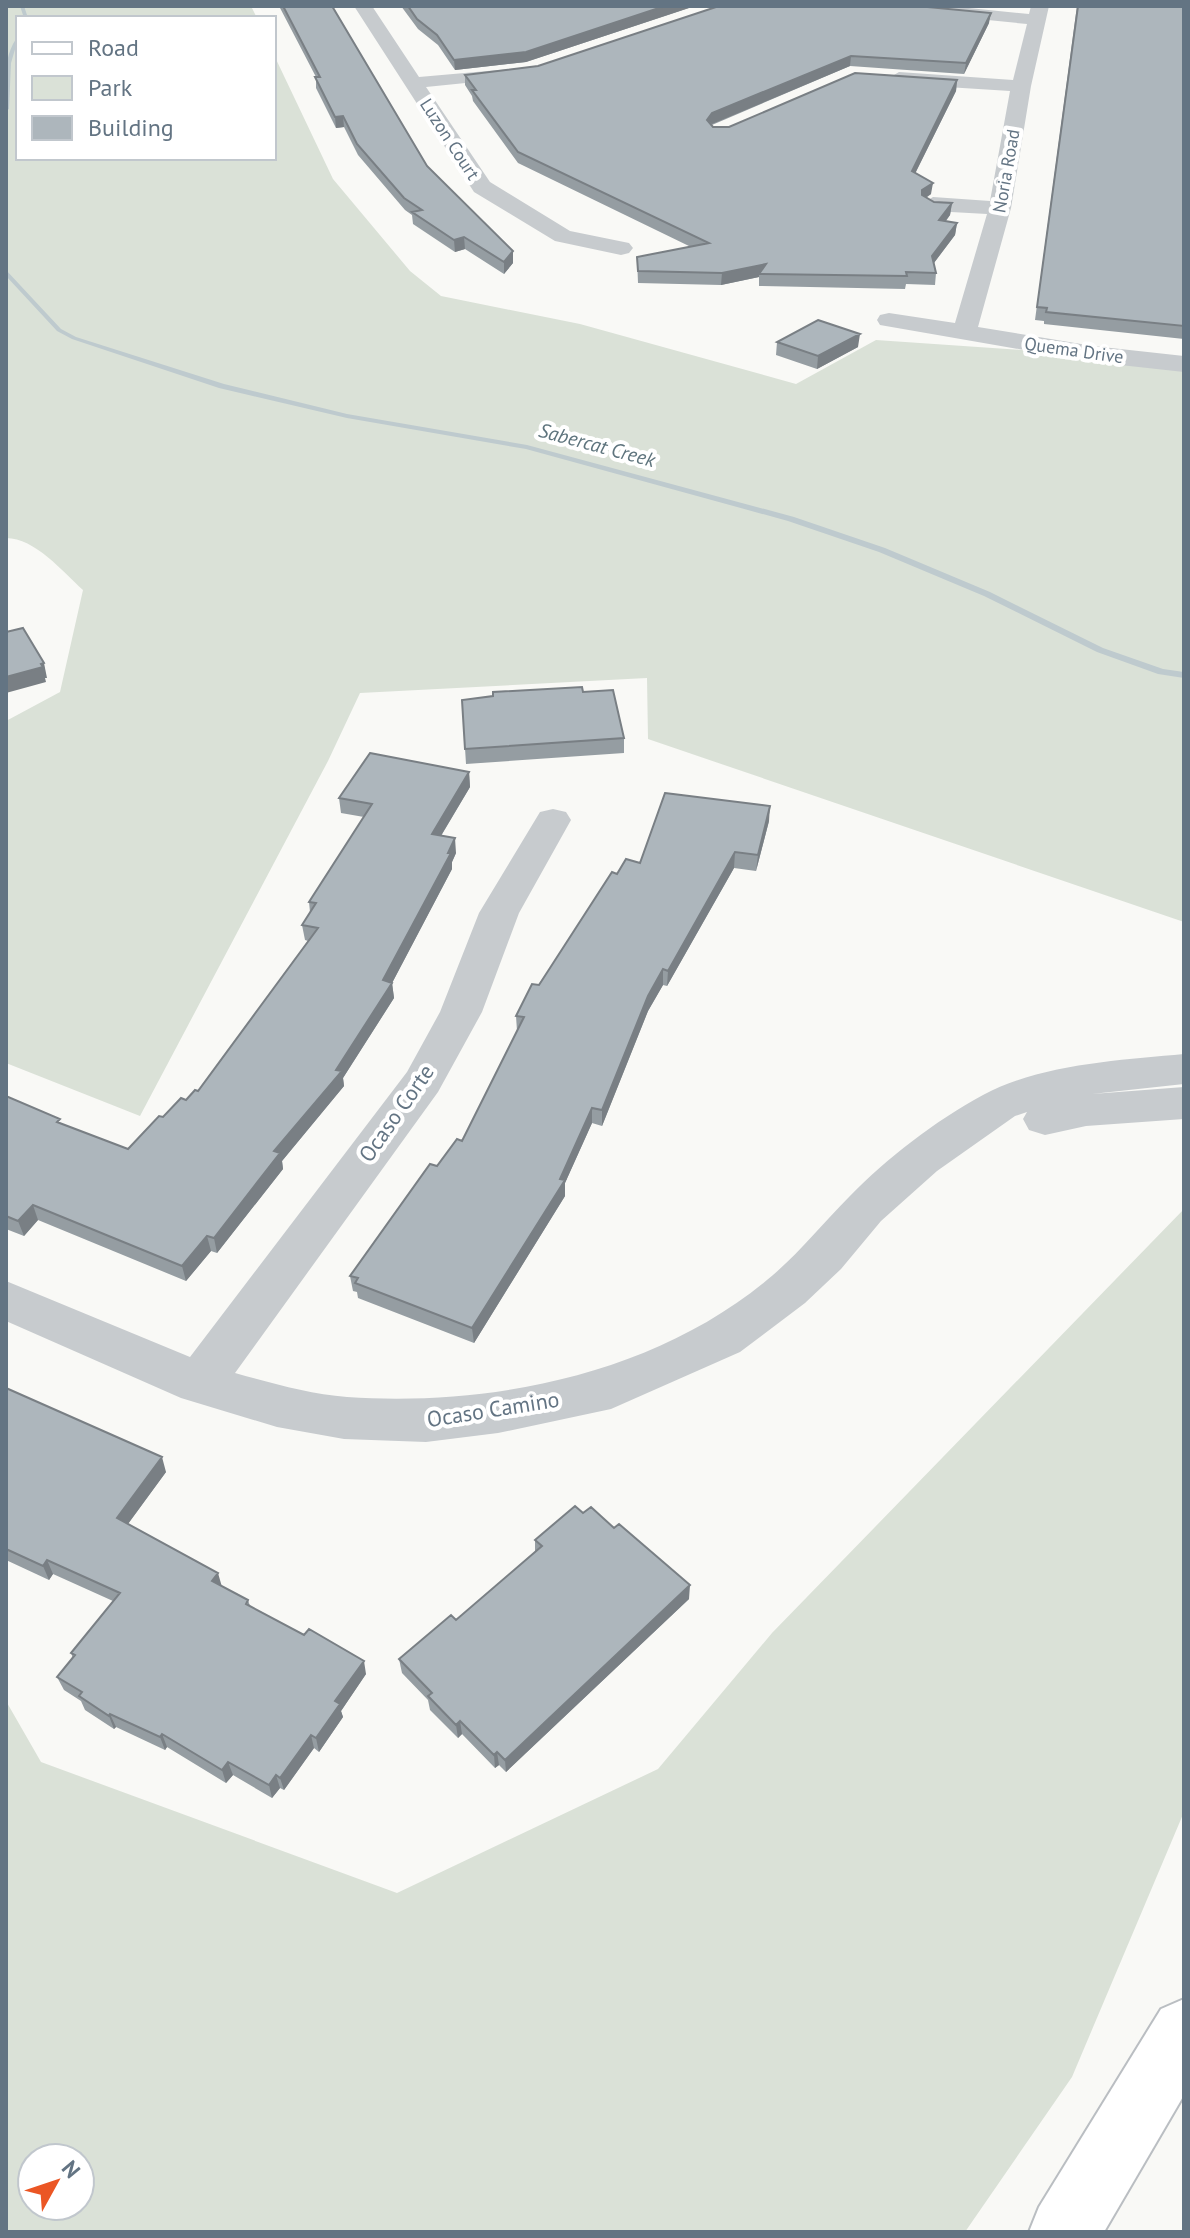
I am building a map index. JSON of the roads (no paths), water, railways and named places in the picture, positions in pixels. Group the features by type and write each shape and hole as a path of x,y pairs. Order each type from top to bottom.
{"main road":[{"path":"1064,2232 1184,2032"}],"street":[{"name":"Luzon Court","path":"363,6 482,187 563,236 621,248"},
{"path":"897,6 1038,13"},
{"name":"Noria Road","path":"964,334 1000,208 1021,86 1038,13"},
{"path":"413,83 508,74 545,66"},
{"path":"882,77 1021,86"},
{"path":"933,204 1000,208"},
{"name":"Quema Drive","path":"889,320 1093,354 1184,364"},
{"name":"Ocaso Corte","path":"199,1383 423,1081 461,1012 499,913 553,820"},
{"name":"Ocaso Camino","path":"6,1300 199,1383 277,1406 344,1418 426,1421 498,1412 611,1388 723,1338 788,1290 824,1256 865,1209 921,1159 1000,1105 1045,1089 1100,1077 1184,1069"},
{"name":"Ocaso Camino","path":"921,1159 1003,1129 1086,1110 1184,1103"}],"waterway":[{"name":"Sabercat Creek","path":"22,6 25,16"},
{"name":"Sabercat Creek","path":"6,109 8,63 16,43"},
{"name":"Sabercat Creek","path":"6,272 59,330 74,338 222,386 347,416 527,447 791,519 882,550 987,594 1100,650 1161,672 1184,675"}]}
